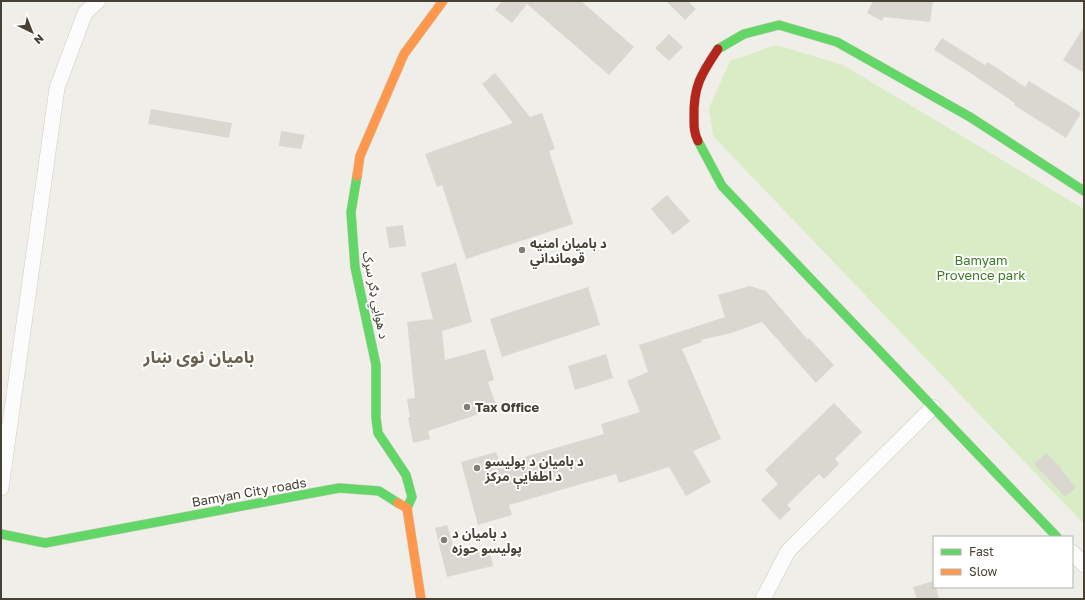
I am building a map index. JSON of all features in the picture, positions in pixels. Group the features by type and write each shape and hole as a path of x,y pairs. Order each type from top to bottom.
{"street":[{"path":"1,488 57,88 85,13 98,1"},
{"name":"د هوايي ډګر سړک","path":"407,508 412,497 406,475 384,445 378,433 376,418 376,365 355,267 351,212 360,156 404,54 442,1"},
{"path":"1056,536 722,186 694,132 693,99 702,73 718,49 744,34 779,26 837,42 970,117 1084,191"},
{"path":"763,599 788,551 933,407"},
{"name":"Bamyan City roads","path":"1,534 45,543 339,488 379,491 407,508"},
{"path":"407,508 421,599"},
{"path":"1073,553 1084,565"}],"green space":[{"name":"Bamyam Provence park","path":"776,45 843,65 1084,209 1084,524 713,136 709,108 730,61"}],"building":[{"path":"502,1 581,1 634,47 609,75 527,4 512,23 495,10"},
{"path":"666,1 688,1 696,9 685,20"},
{"path":"873,1 933,1 930,22 884,17 882,21 867,13"},
{"path":"1084,27 1084,73 1063,60"},
{"path":"669,34 683,47 669,61 655,48"},
{"path":"942,38 985,65 988,62 1025,87 1029,81 1081,113 1066,138 1014,105 1015,103 934,50"},
{"path":"495,73 530,117 542,113 555,149 549,151 573,224 466,259 442,185 437,187 425,154 513,123 482,84"},
{"path":"151,109 232,123 229,138 148,124"},
{"path":"281,131 305,135 301,149 279,146"},
{"path":"667,195 690,221 673,235 651,209"},
{"path":"403,225 406,246 389,248 386,227"},
{"path":"456,263 472,322 442,331 445,360 485,349 494,380 488,382 497,408 428,431 430,439 413,443 408,417 410,417 407,399 415,398 407,322 433,319 421,273"},
{"path":"750,286 766,291 808,340 809,338 834,365 816,383 762,322 731,333 701,340 702,342 682,349 721,439 693,451 711,482 686,496 669,467 619,483 616,474 509,505 512,515 478,525 461,462 496,452 500,464 604,434 601,424 640,412 627,381 648,372 639,345 725,317 718,295"},
{"path":"588,287 600,325 502,357 490,319"},
{"path":"606,354 613,378 575,390 568,366"},
{"path":"834,403 862,432 835,459 839,464 824,479 819,474 787,505 791,509 780,520 761,500 778,484 765,470"},
{"path":"1046,453 1063,470 1062,471 1076,487 1065,497 1034,464"},
{"path":"447,525 457,558 489,549 493,566 447,577 435,528"},
{"path":"933,581 933,588 936,588 939,599 917,599 913,587"}],"traffic: fast":[{"path":"718,49 744,34 779,25 837,42 970,117 1084,191"},
{"path":"698,141 722,186 1056,536"},
{"path":"357,176 351,212 355,267 376,365 376,418 378,433 406,475 412,497 407,508"},
{"path":"1,534 45,543 339,488 379,491 398,503"}],"traffic: slow":[{"path":"357,176 360,156 404,54 443,1"},
{"path":"398,503 407,508 421,599"}],"traffic: jam":[{"path":"698,141 694,124 695,98 699,81 718,49"}],"place":[{"name":"د بامیان امنیه قومانداني","path":"522,250"},
{"name":"Tax Office","path":"467,407"},
{"name":"د بامیان د پولیسو د اطفايې مرکز","path":"477,468"},
{"name":"د بامیان د پولیسو حوزه","path":"444,540"}],"district":[{"name":"باميان نوی ښار","path":"199,357"}]}
